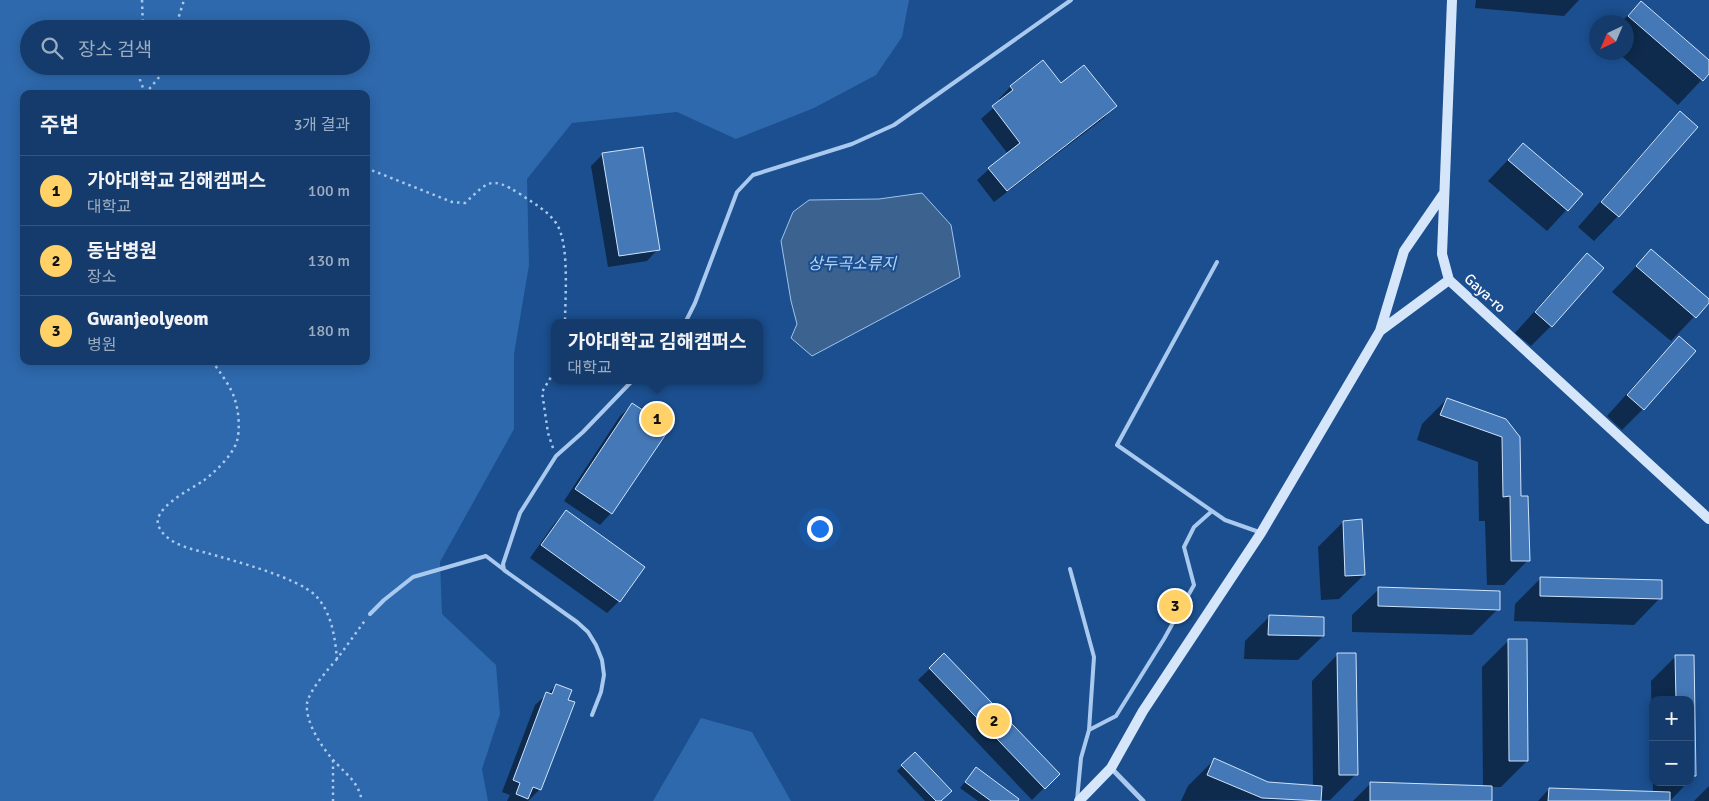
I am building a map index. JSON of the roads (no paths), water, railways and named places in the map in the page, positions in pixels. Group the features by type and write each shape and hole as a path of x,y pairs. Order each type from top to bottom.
{"street":[{"name":"Gaya-ro","path":"1452,0 1442,254 1449,280 1709,518"},
{"path":"1078,801 1111,768 1143,711 1261,533 1380,331 1404,251 1444,192"},
{"path":"1380,331 1449,280"},
{"path":"1111,768 1143,801"}],"lane":[{"path":"687,319 695,303 737,192 753,176 852,144 894,125 1071,0"},
{"path":"1217,262 1117,445 1226,520 1261,533"},
{"path":"504,570 503,564 520,513 556,456 583,432 629,384"},
{"path":"1089,730 1116,716 1164,639 1194,584 1184,547 1194,526 1212,511"},
{"path":"370,614 413,577 486,556 588,632 602,660 604,675 601,692 592,714"},
{"path":"1070,569 1094,657 1089,730 1081,758 1078,801"}],"water":[{"name":"상두곡소류지","path":"922,193 951,225 960,277 812,356 791,338 797,324 791,301 781,241 793,212 809,200 879,199"}],"place":[{"name":"가야대학교 김해캠퍼스","path":"657,419"},
{"name":"Gwanjeolyeom","path":"1175,606"},
{"name":"동남병원","path":"994,721"}]}
